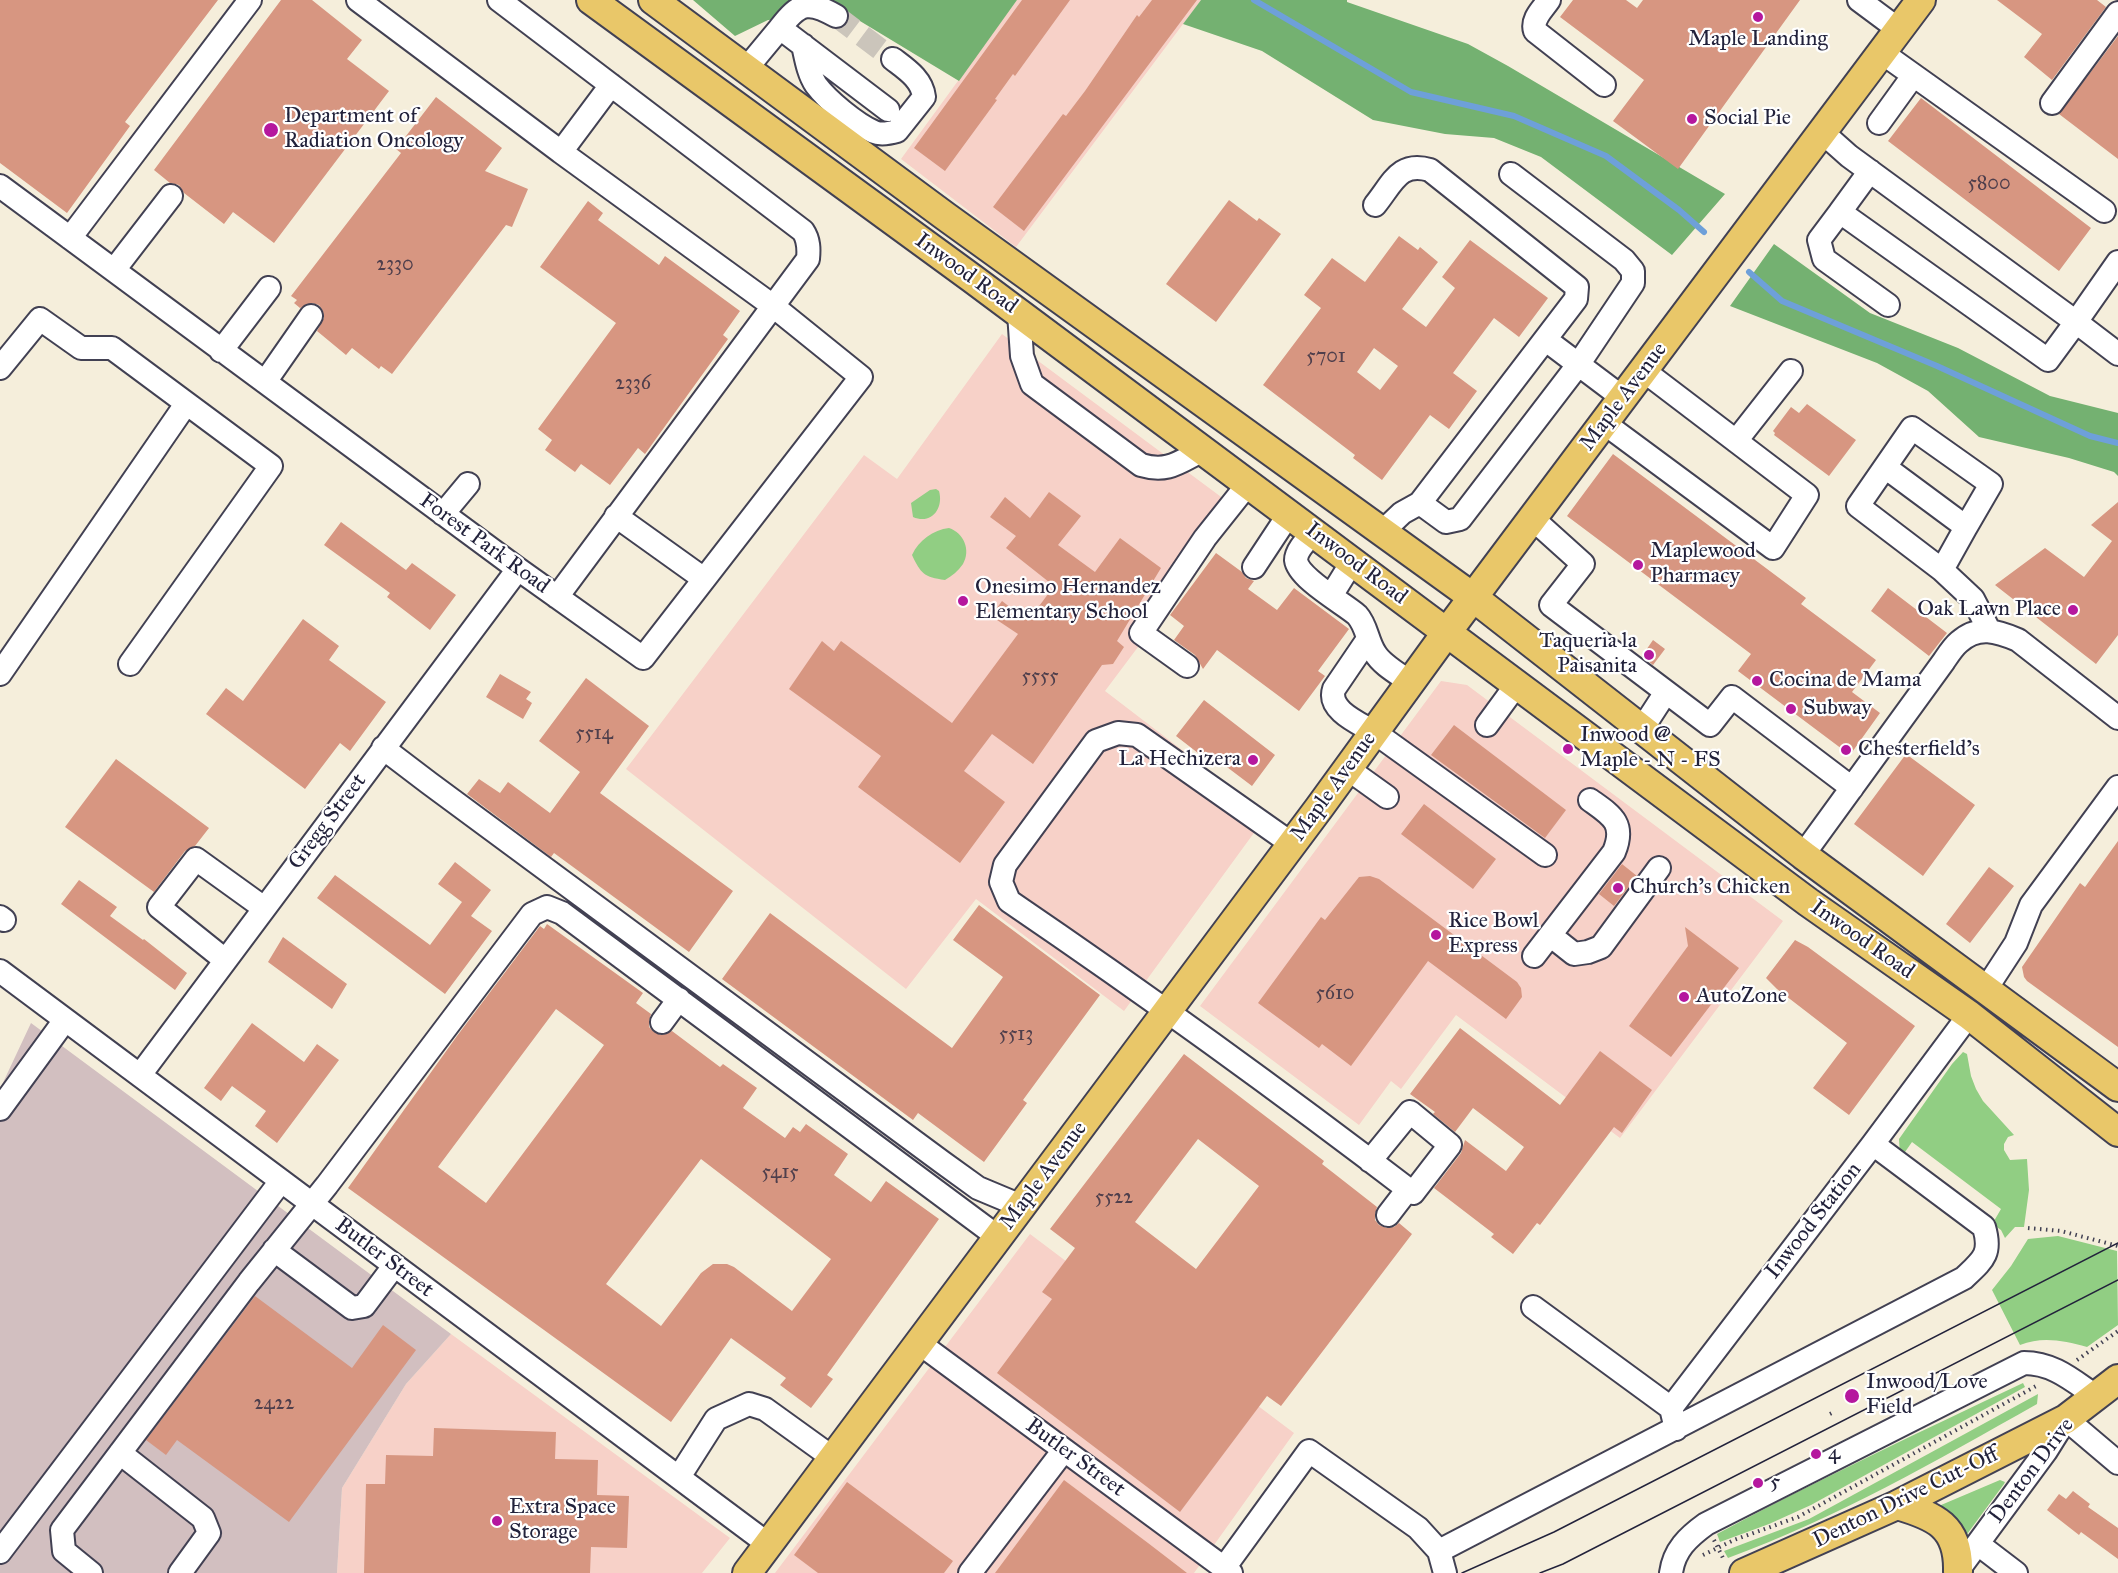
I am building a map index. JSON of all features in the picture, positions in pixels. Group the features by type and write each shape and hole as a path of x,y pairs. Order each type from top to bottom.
{"main road":[{"name":"Inwood Road","path":"591,0 1019,313 1783,883 1969,1015 2118,1132"},
{"name":"Inwood Road","path":"653,0 1284,462 1474,598 1803,855 2118,1087"},
{"name":"Maple Avenue","path":"747,1573 1348,769 1447,632 1921,0"},
{"path":"973,279 993,250"},
{"path":"1248,484 1284,462"},
{"path":"1620,762 1642,729"},
{"path":"1783,883 1803,855"},
{"path":"1969,1015 1986,989"},
{"name":"Denton Drive","path":"2066,1419 2108,1388"},
{"name":"Denton Drive Cut-Off","path":"1734,1566 1897,1505 2066,1419"},
{"path":"1897,1505 1937,1519 1947,1530 1955,1542 1958,1557 1957,1572"}],"street":[{"path":"70,238 250,0"},
{"path":"358,0 561,152 773,306 861,377 643,658 557,597"},
{"name":"Forest Park Road","path":"0,186 557,597 773,306 807,259 809,249 807,237 803,231 499,0"},
{"path":"1549,0 1534,20 1535,31 1604,85"},
{"path":"1859,0 1898,29"},
{"path":"746,69 793,11 813,5 822,7 836,16"},
{"path":"2052,103 2118,13"},
{"path":"780,28 888,110"},
{"path":"803,45 808,68 816,84 843,110 876,133 897,131 924,97 923,88 918,81 893,58"},
{"path":"1881,52 2104,211"},
{"path":"1879,123 1913,76"},
{"path":"561,152 611,84"},
{"path":"1822,132 1870,171 2118,354"},
{"path":"1375,204 1404,169 1417,166 1430,170 1577,287 1576,299 1420,503 1402,513 1382,532"},
{"path":"1870,171 1819,240 1824,259 1888,305"},
{"path":"1420,503 1446,522 1460,519 1578,365 1633,283 1633,271 1624,260 1511,174"},
{"path":"114,270 171,196"},
{"path":"1840,212 2048,360 2076,322 2111,287 2118,262"},
{"path":"221,351 269,288"},
{"path":"1019,313 1022,356 1032,384 1141,465 1164,468 1176,465 1203,450"},
{"path":"265,382 311,316"},
{"path":"0,368 40,319 81,348 112,348 271,466 130,664"},
{"path":"1546,340 1623,398"},
{"path":"1604,423 1773,549 1808,495 1644,371"},
{"path":"1736,441 1791,371"},
{"path":"0,674 186,404"},
{"path":"1942,570 1991,484 1912,428 1858,506 1942,570 1973,599 1989,630"},
{"path":"1885,467 1966,527"},
{"path":"443,514 468,483"},
{"path":"1187,666 1141,633 1205,538 1248,484"},
{"path":"1254,567 1289,514"},
{"path":"616,516 704,579"},
{"path":"1533,519 1583,564 1551,605 1710,725 1732,697 1851,788"},
{"path":"1313,532 1297,556 1296,562 1310,580 1361,620 1376,655 1410,682"},
{"path":"1331,596 1352,562"},
{"name":"Gregg Street","path":"140,1075 518,569"},
{"path":"1803,855 1959,642 1971,635 1989,630 2001,632 2018,640 2118,718"},
{"path":"1368,639 1332,696 1333,701 1347,715 1545,855"},
{"path":"1487,725 1517,684"},
{"path":"1642,729 1666,692"},
{"path":"1292,844 1137,735 1118,732 1096,741 1005,865 1001,882 1009,901 1168,1010 1413,1194 1450,1145 1410,1112 1370,1161"},
{"path":"383,748 978,1188 1022,1206"},
{"path":"1348,769 1386,797"},
{"path":"1986,989 2016,943 2031,906 2118,787"},
{"path":"1534,956 1614,852 1617,843 1617,825 1612,816 1590,800"},
{"path":"225,960 159,908 165,899 196,859 264,908"},
{"path":"1550,935 1574,954 1601,947 1659,868"},
{"path":"91,1573 64,1551 62,1530 532,914 547,907 562,913 998,1237"},
{"name":"Butler Street","path":"0,971 768,1544"},
{"path":"662,1022 679,999"},
{"name":"Inwood Station","path":"1673,1418 1969,1015"},
{"path":"0,1109 65,1020"},
{"path":"1439,1551 1673,1418 1964,1278 1985,1257 1988,1240 1984,1227 1873,1144"},
{"path":"0,1552 281,1181"},
{"path":"1388,1215 1408,1189"},
{"path":"274,1250 352,1308 364,1306 394,1266"},
{"path":"1533,1307 1673,1418"},
{"name":"Butler Street","path":"919,1343 1228,1570"},
{"path":"1671,1573 1677,1551 1690,1536 1706,1524 2024,1363 2039,1363 2108,1388"},
{"path":"679,1477 716,1419 748,1404 765,1409 833,1458"},
{"path":"2066,1419 2118,1463"},
{"name":"Denton Drive","path":"1957,1572 2046,1451 2066,1419"},
{"path":"970,1573 1064,1450"},
{"path":"1228,1570 1309,1451 1418,1528 1439,1551 1444,1573"},
{"path":"120,1453 204,1518 209,1533 180,1573"},
{"path":"1978,1544 2016,1573"}],"path":[{"path":"2028,1228 2061,1231 2118,1246"},
{"path":"2091,1350 2118,1331"},
{"path":"1698,1558 1798,1517 2036,1386"},
{"path":"1718,1548 1734,1566"}],"shaded area":[{"path":"1017,0 1201,0 1016,247 901,159"},
{"name":"Onesimo Hernandez Elementary School","path":"1002,334 1240,511 1105,691 1267,815 1124,1011 976,899 906,989 626,769 864,455 897,479"},
{"path":"1441,681 1467,685 1783,921 1620,1138 1456,1015 1401,1089 1391,1081 1359,1125 1200,1006"},
{"path":"31,1023 451,1334 406,1384 342,1488 337,1573 0,1573 0,1089"},
{"path":"1030,1234 1294,1433 1194,1573 775,1573"},
{"path":"451,1334 730,1538 702,1573 337,1573 342,1488 406,1384"}],"green space":[{"path":"693,0 1017,0 959,81 855,18 768,20 735,36"},
{"path":"1201,0 1347,0 1347,2 1468,44 1725,194 1672,255 1541,157 1494,138 1445,134 1373,120 1262,51 1183,24"},
{"path":"1774,244 1870,313 1958,348 2050,396 2118,413 2118,476 2114,472 2069,458 1979,437 1928,391 1877,363 1730,306"},
{"path":"930,490 939,491 940,504 935,514 925,519 913,517 911,503"},
{"path":"949,528 959,534 965,543 965,559 955,573 945,580 932,578 924,574 912,555 927,537"},
{"path":"1963,1052 1967,1054 1971,1076 1983,1101 2014,1135 2008,1137 2004,1150 2010,1160 2027,1159 2029,1190 2024,1227 2015,1227 2005,1238 2001,1230 1994,1225 2001,1209 1912,1142 1900,1155 1899,1139"},
{"path":"2058,1236 2117,1251 2118,1325 2087,1347 2062,1341 2045,1340 2020,1345 1992,1290 2028,1239"},
{"path":"2023,1383 2025,1387 1811,1505 1720,1542 1717,1534 1755,1514"},
{"path":"2038,1394 2037,1404 1847,1507 1728,1558 1724,1551 1809,1519"},
{"path":"2000,1480 2005,1482 2004,1484 1962,1541 1934,1508"}],"building":[{"path":"0,0 218,0 125,122 130,126 67,213 0,163"},
{"name":"Department of Radiation Oncology","path":"281,0 312,0 362,40 347,59 389,91 274,243 233,212 224,224 184,193 179,185 170,183 154,170"},
{"path":"1022,0 1070,0 1015,76 1013,74 995,99 997,100 945,171 914,148"},
{"path":"1152,0 1197,0 1024,231 993,207 1063,114 1066,116 1085,91 1137,15 1139,17"},
{"path":"1573,0 1626,0 1637,8 1643,0 1800,0 1678,169 1613,121 1644,80 1560,17"},
{"path":"1997,0 2097,0 2106,7 2052,80 2024,57 2042,34"},
{"path":"2118,36 2118,159 2059,114"},
{"path":"436,97 502,148 485,171 528,189 512,227 506,225 392,374 381,366 379,369 352,348 346,355 317,331 324,318 319,305 312,303 300,308 294,303 297,300 291,296 401,153 396,149"},
{"path":"1921,98 2091,228 2059,271 1888,141"},
{"path":"1229,200 1257,221 1259,218 1281,234 1216,322 1166,284"},
{"path":"588,201 603,213 598,220 659,265 665,256 740,311 723,335 728,339 645,454 638,448 610,485 581,464 575,472 545,450 552,440 538,429 616,323 540,267"},
{"path":"1399,236 1418,250 1420,247 1438,262 1402,309 1426,327 1455,288 1442,277 1470,240 1548,298 1519,337 1494,318 1453,373 1477,391 1449,429 1430,415 1382,480 1353,458 1355,455 1263,385 1321,308 1304,295 1332,258 1365,282","holes":["1374,348 1398,366 1380,390 1357,372"]},
{"path":"1807,404 1856,440 1829,476 1774,435 1773,431 1791,407 1799,413"},
{"path":"1613,454 1806,598 1801,604 1876,660 1852,692 1880,713 1850,755 1738,671 1751,654 1567,516"},
{"path":"1049,492 1081,516 1058,545 1095,572 1120,538 1161,568 1117,641 1124,647 1113,664 1102,665 1033,764 992,734 964,771 1005,802 960,863 858,787 881,756 789,689 822,641 834,651 841,641 952,723 1018,634 991,616 1002,601 1028,621 1054,586 1006,548 1016,536 990,517 1005,497 1030,518"},
{"name":"Oak Lawn Place","path":"2118,502 2118,635 2096,664 1995,585 2045,548 2084,577 2112,541 2091,525"},
{"path":"341,522 406,570 412,563 456,595 430,630 387,597 390,593 324,545"},
{"path":"1216,553 1242,572 1246,578 1254,581 1248,589 1277,610 1294,588 1349,629 1318,671 1325,676 1299,711 1217,650 1203,669 1195,655 1174,640 1184,626 1170,615"},
{"path":"1888,588 1947,633 1929,656 1871,611"},
{"path":"303,619 339,646 329,660 386,702 350,751 340,743 305,789 206,714 226,688 243,701"},
{"path":"1653,640 1665,649 1653,665 1642,656"},
{"path":"500,674 531,692 526,699 532,703 523,719 486,697"},
{"path":"586,678 649,726 600,793 733,891 689,952 554,853 551,857 467,794 479,779 500,793 508,782 550,813 580,772 539,741"},
{"path":"1204,700 1275,755 1252,786 1211,755 1207,760 1176,736"},
{"path":"1454,725 1566,810 1545,838 1431,755"},
{"path":"1906,754 1975,805 1923,876 1854,824"},
{"path":"116,759 209,828 195,846 185,851 154,892 65,827"},
{"path":"1424,804 1496,859 1473,889 1401,834"},
{"path":"2118,841 2118,1047 2027,981 2022,967 2080,883 2085,887"},
{"path":"455,862 491,890 471,916 492,931 445,994 317,898 335,875 430,945 462,902 438,884"},
{"name":"Church's Chicken","path":"1622,864 1637,876 1614,906 1599,894"},
{"path":"1989,867 2014,886 1970,943 1946,924"},
{"path":"1370,876 1379,879 1517,982 1521,988 1522,997 1506,1019 1428,961 1351,1066 1322,1044 1319,1048 1258,1003 1321,917 1325,920 1359,877"},
{"path":"79,880 117,907 110,916 187,973 175,990 61,904"},
{"path":"979,905 1100,995 1023,1100 1027,1103 984,1162 918,1113 913,1120 722,979 770,913 952,1048 1003,977 953,940"},
{"path":"547,924 643,993 636,1003 651,1014 649,1027 654,1032 661,1035 672,1031 720,1067 723,1064 757,1088 743,1108 785,1138 793,1127 800,1132 806,1124 848,1154 834,1175 871,1202 886,1181 939,1219 827,1375 833,1379 811,1408 780,1385 786,1378 731,1338 671,1422 348,1188 457,1036 540,926 544,929","holes":["556,1009 604,1045 486,1203 438,1167","701,1159 831,1259 792,1311 727,1264 713,1264 701,1273 661,1326 606,1284"]},
{"name":"AutoZone","path":"1685,927 1739,968 1671,1057 1629,1026 1688,946"},
{"path":"283,937 347,984 332,1009 268,962"},
{"path":"1795,940 1808,947 1915,1026 1849,1115 1813,1088 1847,1043 1766,978"},
{"path":"252,1023 304,1062 317,1044 339,1060 277,1143 255,1126 266,1111 232,1086 221,1101 204,1088"},
{"path":"1460,1028 1560,1105 1600,1051 1652,1090 1622,1133 1614,1127 1540,1225 1537,1223 1513,1254 1491,1237 1494,1234 1434,1188 1461,1153 1465,1140 1506,1171 1524,1147 1473,1108 1455,1132 1433,1114 1435,1112 1410,1094"},
{"path":"1184,1054 1324,1161 1322,1164 1377,1207 1375,1220 1379,1225 1387,1228 1399,1223 1412,1234 1281,1406 1267,1396 1180,1512 997,1373 1052,1299 1042,1292 1075,1248 1050,1229","holes":["1198,1139 1259,1186 1196,1269 1135,1222"]},
{"path":"255,1296 352,1368 383,1325 416,1350 289,1522 177,1440 166,1455 146,1440"},
{"name":"Extra Space Storage","path":"434,1428 556,1432 555,1459 598,1460 597,1495 629,1496 627,1548 591,1547 590,1573 364,1573 366,1484 385,1484 386,1455 433,1456"},
{"path":"1064,1480 1148,1543 1187,1573 995,1573"},
{"path":"847,1482 953,1561 944,1573 818,1573 794,1555"},
{"path":"2073,1491 2090,1504 2088,1507 2118,1528 2118,1559 2081,1532 2079,1535 2047,1510 2059,1494 2066,1499"}],"waterway":[{"path":"1254,0 1411,92 1514,116 1606,156 1679,210 1704,232"},
{"path":"1749,272 1782,301 1937,366 2090,436 2118,443"}],"tunnel":[{"path":"836,16 893,59"}],"tram line":[{"path":"1462,1573 1554,1532 2118,1243"},
{"path":"1540,1573 1563,1564 2118,1280"}],"place":[{"name":"Maple Landing","path":"1758,17"},
{"name":"Social Pie","path":"1692,119"},
{"name":"Department of Radiation Oncology","path":"271,130"},
{"name":"Maplewood Pharmacy","path":"1638,565"},
{"name":"Onesimo Hernandez Elementary School","path":"963,601"},
{"name":"Oak Lawn Place","path":"2073,610"},
{"name":"Taqueria la Paisanita","path":"1649,655"},
{"name":"Cocina de Mama","path":"1757,681"},
{"name":"Subway","path":"1791,709"},
{"name":"Inwood @ Maple - N - FS","path":"1568,749"},
{"name":"Chesterfield's","path":"1846,750"},
{"name":"La Hechizera","path":"1253,760"},
{"name":"Church's Chicken","path":"1618,888"},
{"name":"Rice Bowl Express","path":"1436,935"},
{"name":"AutoZone","path":"1684,997"},
{"name":"Inwood/Love Field","path":"1852,1396"},
{"name":"4","path":"1816,1454"},
{"name":"5","path":"1758,1483"},
{"name":"Extra Space Storage","path":"497,1521"}]}
